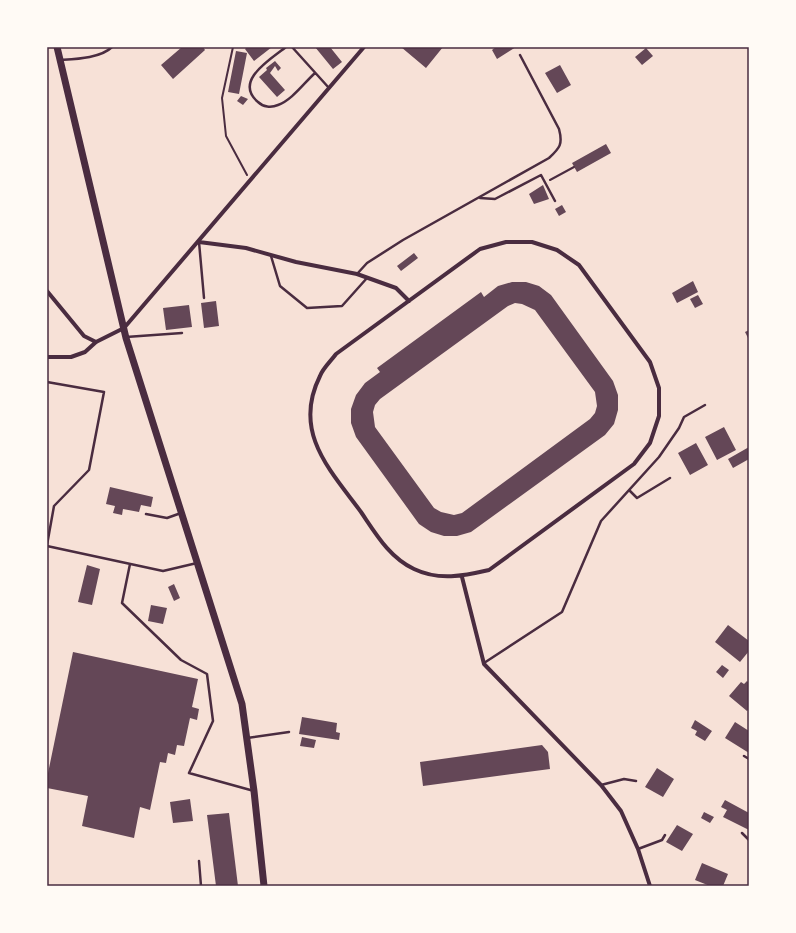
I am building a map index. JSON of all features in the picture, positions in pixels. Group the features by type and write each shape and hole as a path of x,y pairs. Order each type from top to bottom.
{"street":[{"path":"57,47 126,338 242,704 254,791 264,886"},
{"path":"47,357 71,357 85,352 96,342 124,328 364,47"},
{"path":"199,242 246,248 296,262 357,274 396,288 409,301"},
{"path":"506,242 532,242 557,250 579,265 650,362 659,388 659,416 650,443 634,464 489,570 462,577 438,576 414,569 391,554 320,456 311,431 311,402 320,375 336,354 409,301 480,249 506,242"},
{"path":"47,291 84,336 96,342"},
{"path":"462,577 484,664 601,785 621,811 638,849 650,886"}],"lane":[{"path":"60,60 95,55 112,47"},
{"path":"286,47 256,71 251,79 250,89 254,98 260,104 266,107 279,105 315,72"},
{"path":"292,47 329,88"},
{"path":"357,274 367,263 404,240 549,158 558,150 562,139 559,129 540,90 520,55"},
{"path":"480,198 495,199 541,175 555,201"},
{"path":"199,242 204,298"},
{"path":"271,255 280,286 307,308 342,306 367,278"},
{"path":"126,338 182,333"},
{"path":"47,382 104,392 89,470 54,506 47,545 163,571 197,563"},
{"path":"484,664 562,612 601,522 630,491 667,445 679,428 684,416 705,405"},
{"path":"630,491 637,498 670,478"},
{"path":"146,514 167,518 182,513"},
{"path":"130,564 122,603 181,660 208,674 213,721 189,773 254,791"},
{"path":"247,738 289,732"},
{"path":"744,756 749,760"},
{"path":"601,785 624,779 636,781"},
{"path":"742,833 749,840"},
{"path":"638,849 662,840 665,835"},
{"path":"198,861 201,886"}],"path":[{"path":"233,47 222,98 226,136 250,181"},
{"path":"545,183 574,167"}],"building":[{"path":"182,47 203,47 205,50 173,79 161,65"},
{"path":"247,47 272,47 254,61 245,49"},
{"path":"315,47 330,47 342,62 333,69"},
{"path":"401,47 443,47 426,68"},
{"path":"496,47 516,47 497,59 492,50"},
{"path":"646,48 653,56 642,65 635,57"},
{"path":"236,51 247,53 239,94 228,92"},
{"path":"275,61 281,68 278,71 275,66 270,73 285,90 277,97 259,77 267,70 266,68"},
{"path":"560,65 571,85 557,93 545,73"},
{"path":"241,96 248,99 243,105 237,101"},
{"path":"606,144 611,153 577,172 572,163"},
{"path":"543,185 549,199 534,204 529,194"},
{"path":"562,205 566,212 559,216 555,209"},
{"path":"414,253 418,258 401,271 397,266"},
{"path":"693,281 698,292 677,303 672,293"},
{"path":"512,282 526,282 539,286 551,295 613,381 618,395 618,410 614,424 605,435 471,532 457,536 444,536 431,532 419,524 356,437 351,423 351,409 356,395 365,383 380,372 377,368 481,292 484,297 498,286","holes":["515,303 522,304 535,310 595,392 597,406 595,413 590,419 462,513 454,515 441,512 434,508 375,427 373,412 375,405 380,399 508,306"]},
{"path":"698,295 703,304 695,308 690,299"},
{"path":"216,301 219,326 204,328 201,303"},
{"path":"189,305 192,327 166,330 163,308"},
{"path":"749,330 749,340 745,332"},
{"path":"724,427 736,450 717,460 705,437"},
{"path":"696,443 708,465 690,475 678,453"},
{"path":"749,447 749,459 733,468 728,459"},
{"path":"110,487 153,497 151,507 141,505 139,512 123,509 122,515 113,513 115,506 106,504"},
{"path":"87,565 100,569 92,605 78,602"},
{"path":"174,584 180,598 174,601 168,587"},
{"path":"151,605 167,608 163,624 148,621"},
{"path":"728,625 749,641 749,651 740,662 715,642"},
{"path":"73,652 198,679 192,707 199,709 197,720 190,718 184,746 177,745 175,755 168,753 166,763 160,762 150,810 140,807 134,838 82,826 88,796 47,788 47,778"},
{"path":"722,665 729,670 723,678 716,672"},
{"path":"747,681 749,683 749,709 747,711 729,696 741,682 744,684"},
{"path":"302,717 337,723 336,732 340,733 339,740 299,734"},
{"path":"695,720 712,731 705,741 695,735 697,731 691,728"},
{"path":"735,722 749,731 749,753 725,738"},
{"path":"302,737 316,740 314,748 300,746"},
{"path":"542,745 548,752 550,769 423,786 420,762"},
{"path":"657,768 674,779 663,797 645,787"},
{"path":"190,799 193,821 173,823 170,802"},
{"path":"725,800 749,813 749,830 723,817 727,810 721,807"},
{"path":"704,812 714,817 710,823 701,818"},
{"path":"229,813 238,886 216,886 207,815"},
{"path":"677,825 693,834 682,851 666,842"},
{"path":"702,863 728,874 723,886 710,886 695,880"}]}
